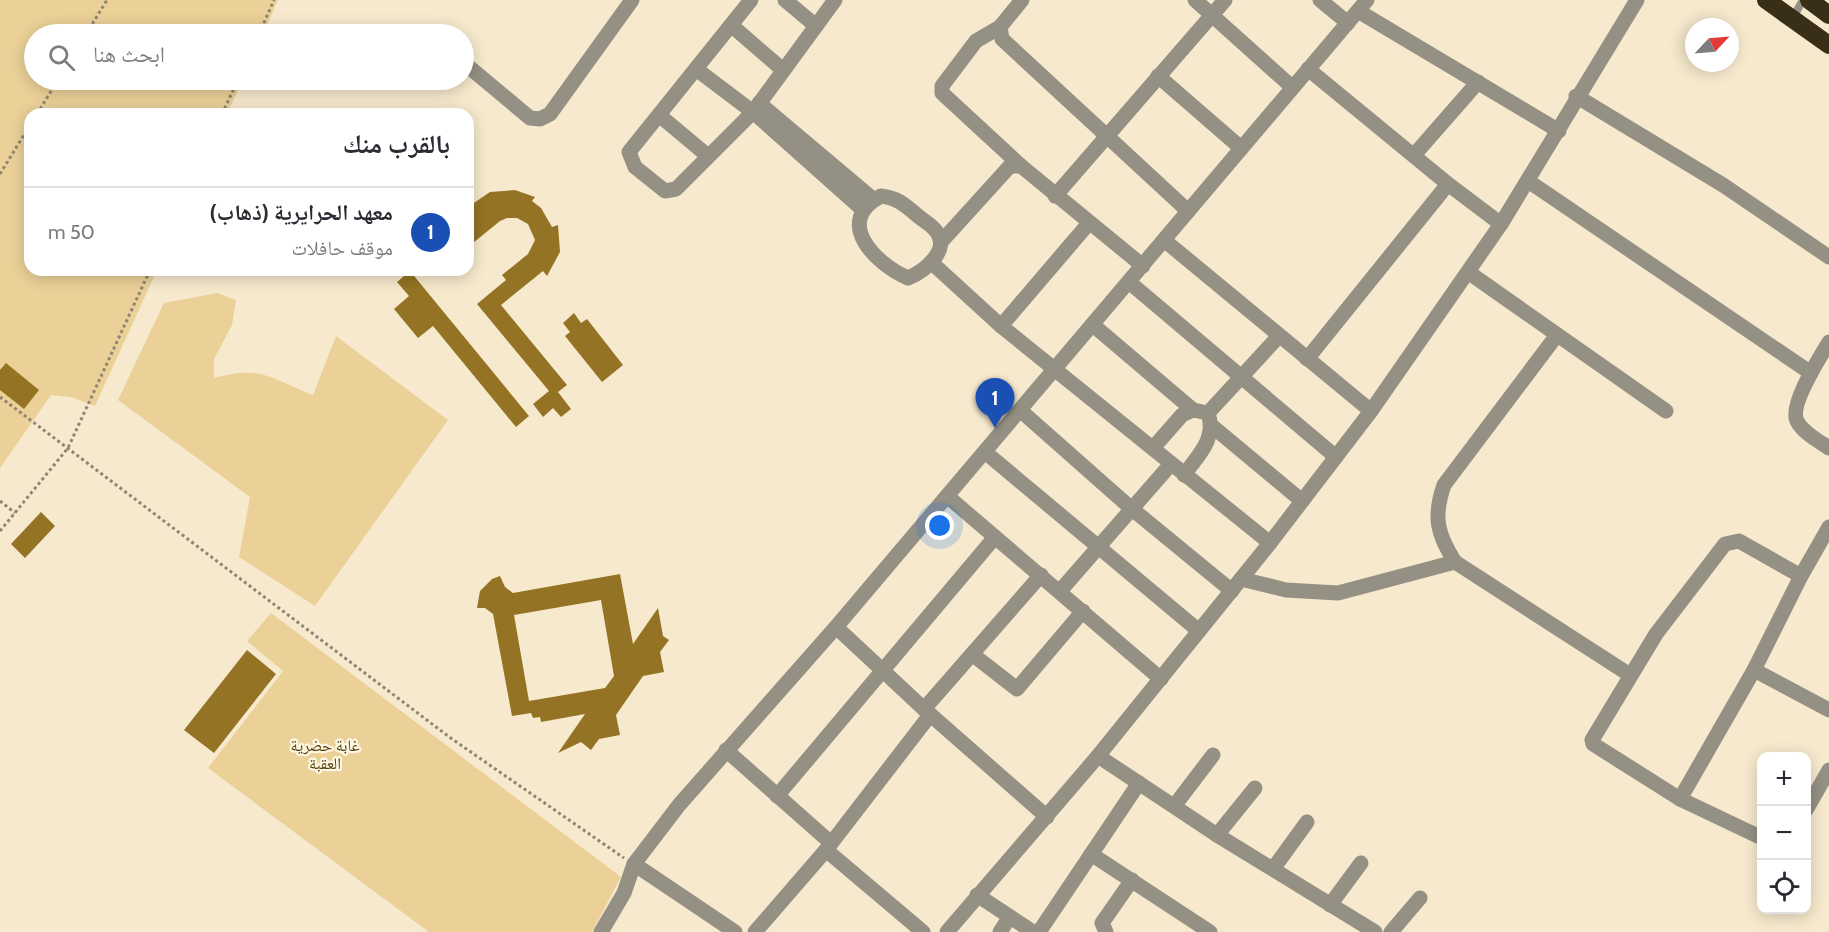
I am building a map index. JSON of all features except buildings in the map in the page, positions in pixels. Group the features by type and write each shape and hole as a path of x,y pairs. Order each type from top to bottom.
{"highway":[{"path":"1809,0 1829,15"},
{"path":"1774,2 1792,19 1829,45"}],"street":[{"path":"474,71 530,118 540,119 550,114 632,0"},
{"path":"751,0 629,152 635,167 665,191 676,189 756,108 835,0"},
{"path":"785,0 816,26"},
{"path":"1022,0 1000,27 976,40 942,86 942,93 1055,196 1143,266"},
{"path":"1195,0 1292,87"},
{"path":"1055,196 1225,0"},
{"path":"1320,0 1348,23"},
{"path":"947,932 1047,817 1161,679 1270,543 1371,411 1501,224 1559,131 1576,96 1638,0"},
{"path":"602,932 624,893 634,864 726,750 836,627 1362,5 1478,82 1559,131"},
{"path":"731,25 783,70"},
{"path":"1000,27 1002,39 1188,211"},
{"path":"696,69 756,108 869,205"},
{"path":"1308,69 1415,154 1448,184 1501,224"},
{"path":"1158,76 1241,148"},
{"path":"1415,154 1478,82"},
{"path":"1576,96 1723,185 1829,258"},
{"path":"659,115 708,156"},
{"path":"941,242 938,232 898,198 881,196 869,205 858,230 862,242 896,273 908,278 920,273 932,262 941,242 999,176 1010,166 1021,166"},
{"path":"1528,181 1811,373"},
{"path":"1307,359 1448,184"},
{"path":"1002,326 1089,222"},
{"path":"1164,240 1371,411"},
{"path":"932,262 1002,326 1270,543"},
{"path":"1468,273 1666,411"},
{"path":"1129,282 1336,456"},
{"path":"1093,324 1302,501"},
{"path":"1557,335 1444,485 1438,503 1437,519 1442,542 1455,562 1630,675"},
{"path":"1153,448 1182,415 1204,416 1279,336"},
{"path":"1829,342 1811,373 1794,412 1797,423 1829,448"},
{"path":"1020,410 1132,509 1236,585 1338,593 1455,562"},
{"path":"1184,475 1209,438 1204,416"},
{"path":"985,452 1097,549 1199,631"},
{"path":"1060,591 1171,464"},
{"path":"947,496 1161,679"},
{"path":"1680,799 1754,670 1801,576 1829,527"},
{"path":"777,796 995,537"},
{"path":"1757,836 1680,799 1593,744 1593,735 1656,634 1725,544 1739,541 1801,576"},
{"path":"755,932 829,847 972,654 1041,575"},
{"path":"972,654 1017,689 1083,611"},
{"path":"836,627 927,712 1047,817"},
{"path":"1754,670 1829,710"},
{"path":"726,750 923,932"},
{"path":"1174,805 1213,755"},
{"path":"1098,756 1217,835 1375,932"},
{"path":"1808,806 1829,770"},
{"path":"1039,932 1139,783"},
{"path":"1217,835 1255,788"},
{"path":"1273,869 1307,822"},
{"path":"1092,854 1210,932"},
{"path":"1330,905 1361,863"},
{"path":"634,864 735,932"},
{"path":"1106,932 1102,923 1132,880"},
{"path":"977,895 1033,932"},
{"path":"1391,932 1420,898"},
{"path":"1000,932 1009,918"}],"lane":[{"path":"1792,19 1803,0"}],"path":[{"path":"92,24 107,0"},
{"path":"263,24 274,0"},
{"path":"41,108 52,90"},
{"path":"225,108 233,90"},
{"path":"0,174 24,135"},
{"path":"0,531 68,448 147,276"},
{"path":"0,397 452,739 634,864"},
{"path":"0,501 15,513"}],"green space":[{"path":"0,0 278,0 267,24 24,24 24,90 238,90 230,108 24,108 24,276 154,276 95,406 71,397 51,395 0,468"},
{"path":"217,293 236,300 232,325 214,359 214,378 230,374 254,373 265,375 313,395 336,336 448,420 315,606 239,557 250,497 118,400 164,303"},
{"name":"غابة حضرية العقبة","path":"271,613 621,877 592,932 429,932 208,768 283,671 247,641"}],"place":[{"name":"معهد الحرايرية (ذهاب)","path":"995,428"}]}
